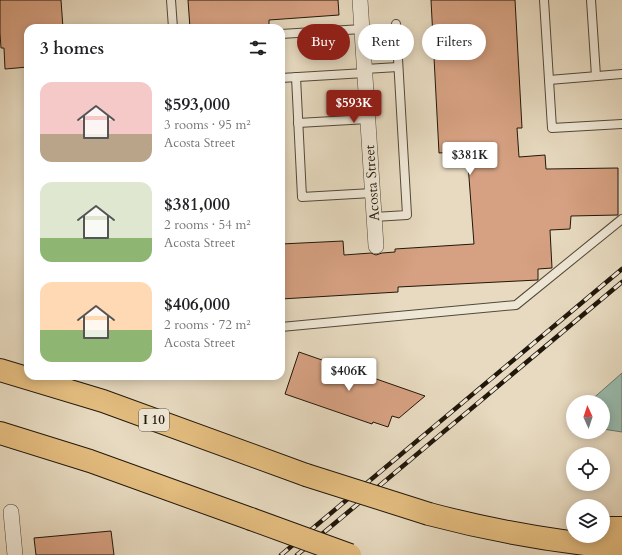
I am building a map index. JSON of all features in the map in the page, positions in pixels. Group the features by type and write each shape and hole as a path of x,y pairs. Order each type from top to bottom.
{"highway":[{"name":"I 10","path":"0,370 24,377"},
{"name":"I 10","path":"33,380 103,401 306,475 429,514 518,534 622,548"},
{"path":"0,433 90,461 350,555"},
{"path":"429,514 502,525 566,528"},
{"path":"610,528 622,528"}],"street":[{"name":"Acosta Street","path":"360,0 362,24"},
{"name":"Acosta Street","path":"364,60 376,246"},
{"path":"11,512 15,555"}],"lane":[{"path":"171,0 173,24"},
{"path":"544,0 552,128 622,124"},
{"path":"592,0 596,76"},
{"path":"285,34 358,29"},
{"path":"374,217 407,215 398,60"},
{"path":"285,78 398,67"},
{"path":"549,80 622,74"},
{"path":"296,77 302,197 372,193"},
{"path":"298,123 368,119"},
{"path":"285,327 516,305 622,219"}],"shaded area":[{"path":"622,373 622,432 610,430 610,395 597,395"}],"building":[{"path":"0,0 61,0 63,24 24,24 24,67 5,69 4,48 1,48"},
{"path":"188,0 338,0 339,15 269,20 269,24 190,24"},
{"path":"431,0 515,0 522,128 517,128 519,157 545,155 546,169 618,168 618,215 571,216 570,229 550,230 552,268 538,269 538,280 398,287 398,292 285,299 285,244 343,241 344,255 371,253 376,255 395,252 395,249 474,244 467,151 439,153 434,60 486,60 486,24 432,24"},
{"path":"299,352 425,396 399,418 392,416 388,427 373,422 372,424 285,394"},
{"path":"111,531 114,555 36,555 34,538"}],"railway":[{"path":"281,555 622,269"},
{"path":"297,555 622,282"}]}
